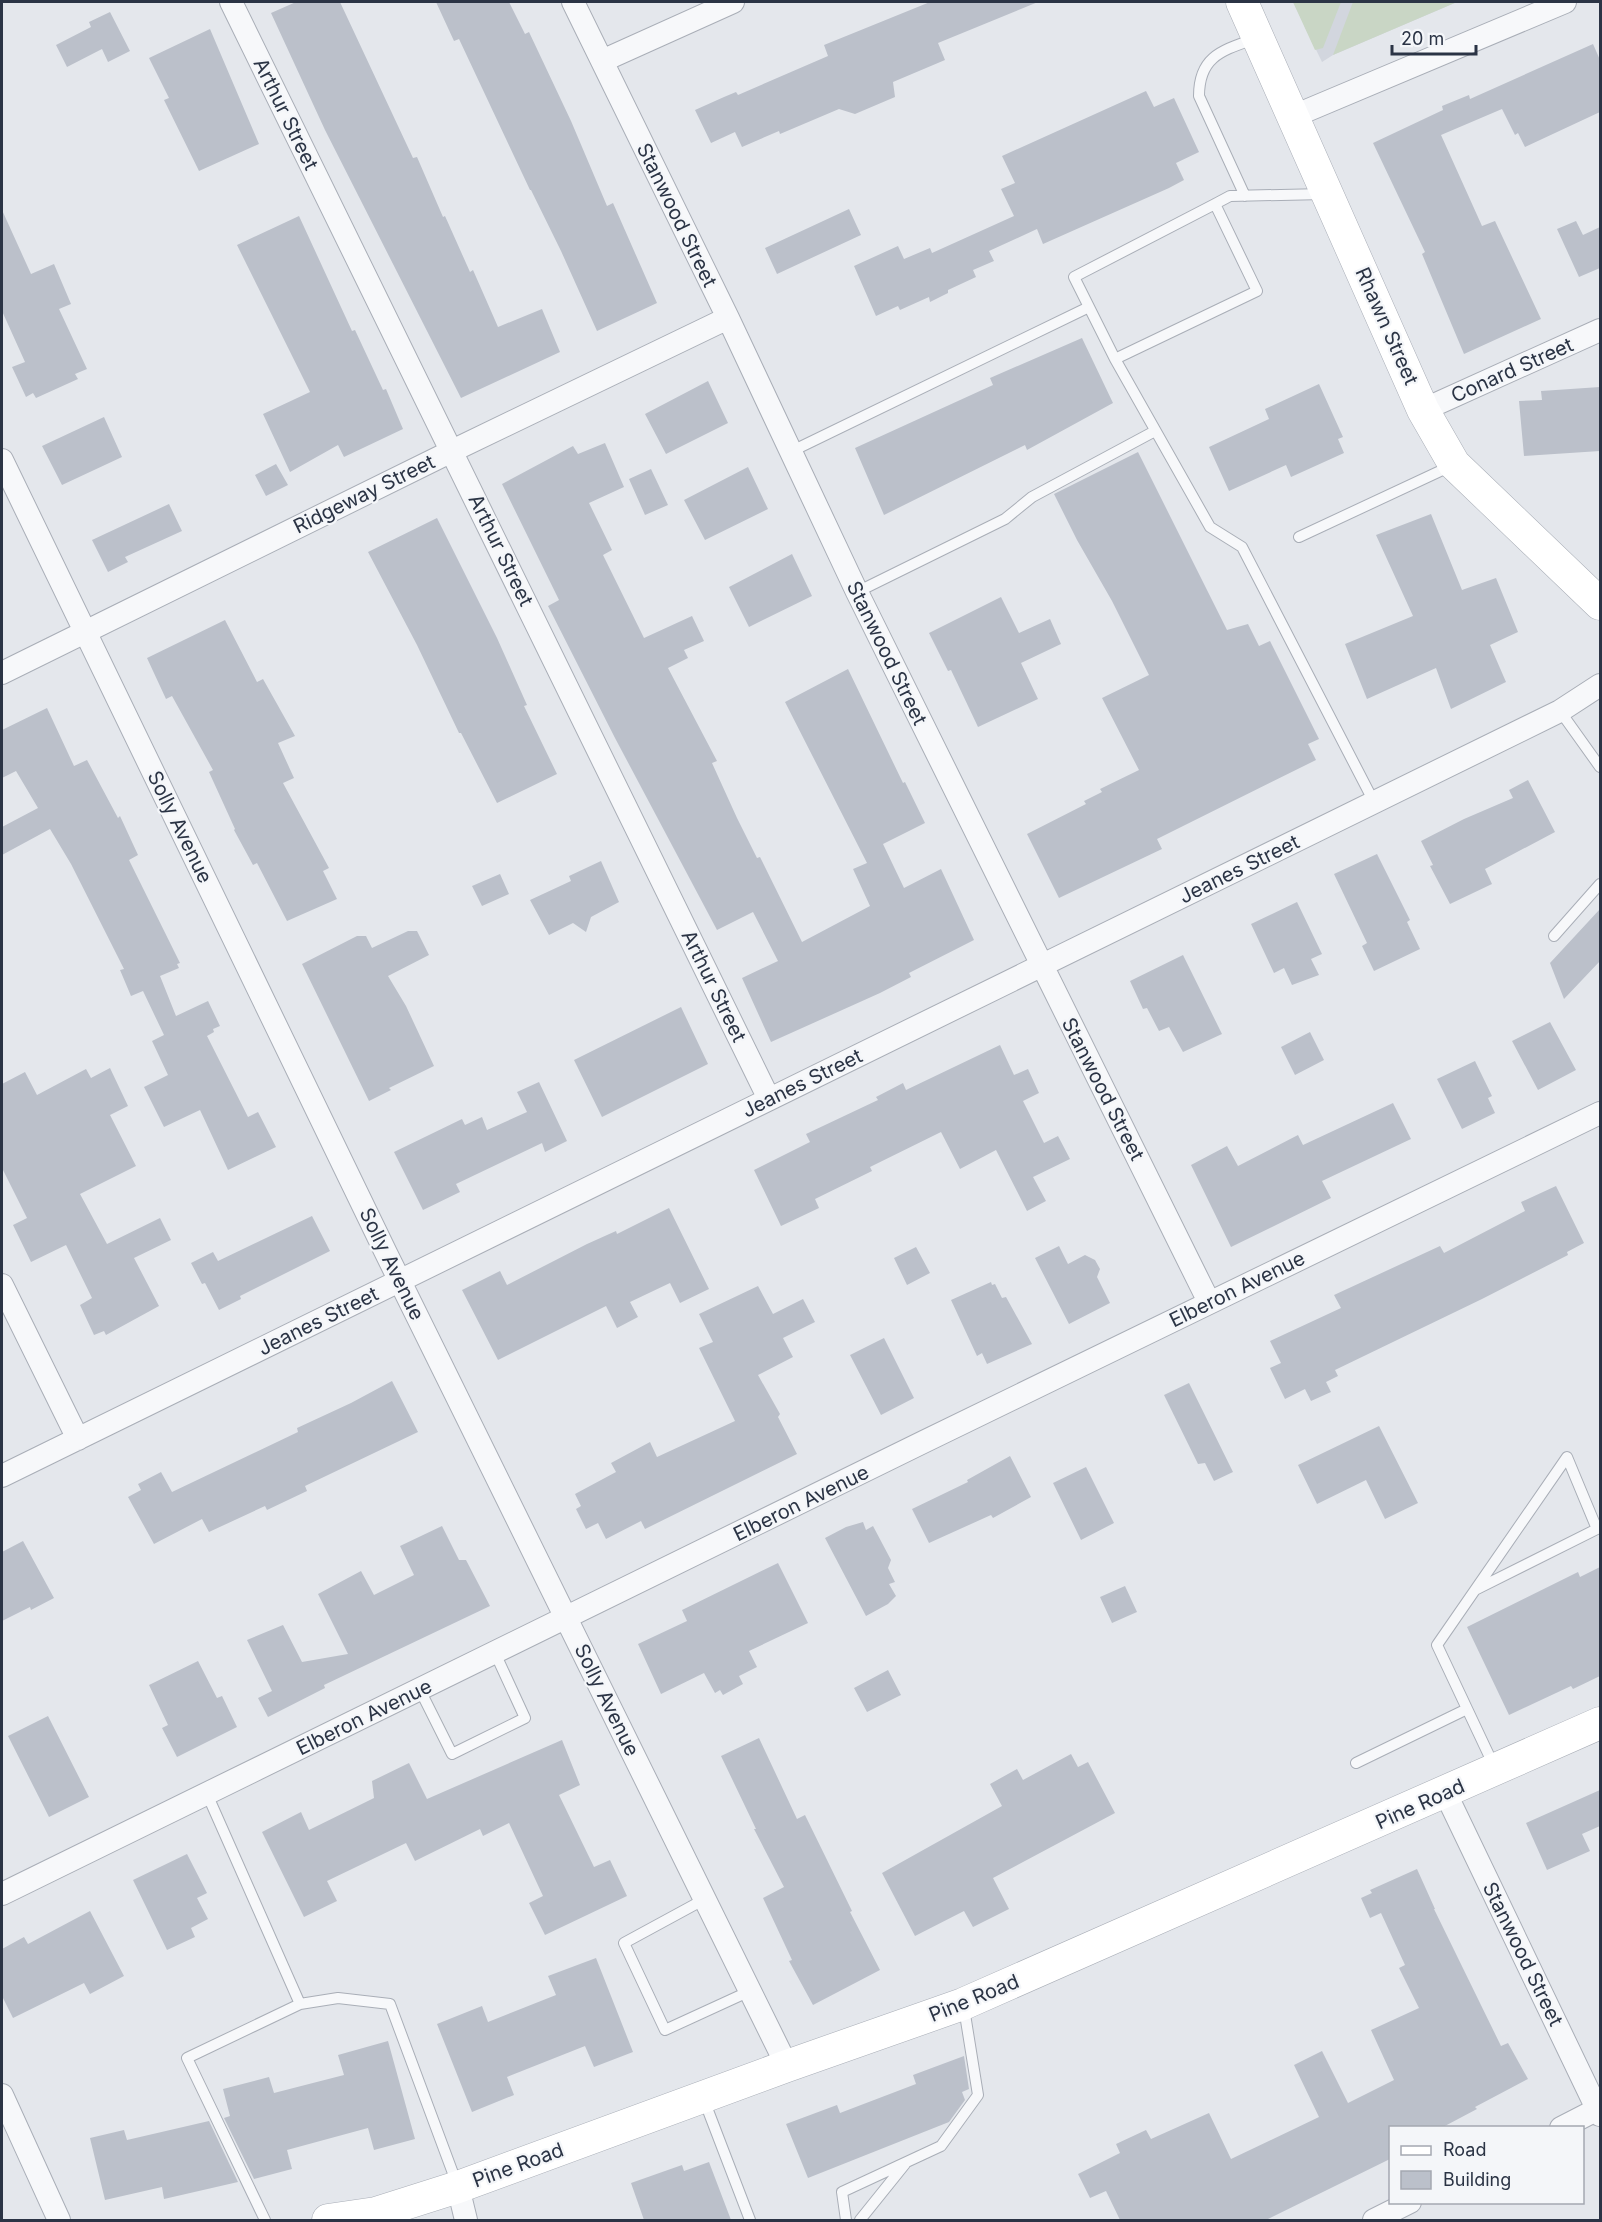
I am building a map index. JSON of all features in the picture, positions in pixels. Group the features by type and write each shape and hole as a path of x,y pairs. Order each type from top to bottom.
{"street":[{"name":"Arthur Street","path":"231,2 769,1099"},
{"name":"Stanwood Street","path":"573,2 728,318 857,592 1209,1302"},
{"path":"602,61 733,2"},
{"name":"Rhawn Street","path":"1242,2 1424,410 1454,464 1600,604"},
{"path":"1294,116 1565,2"},
{"name":"Ridgeway Street","path":"2,673 728,318"},
{"name":"Conard Street","path":"1424,410 1600,330"},
{"name":"Solly Avenue","path":"2,460 400,1280 787,2066"},
{"name":"Jeanes Street","path":"2,1476 1560,711 1600,684"},
{"name":"Elberon Avenue","path":"2,1894 567,1619 1209,1302 1600,1113"},
{"path":"2,1285 78,1439"},
{"name":"Pine Road","path":"328,2220 376,2212 458,2187 963,2004 1600,1723"},
{"name":"Stanwood Street","path":"1446,1792 1599,2112"},
{"path":"2,2095 58,2220"},
{"path":"1564,2126 1599,2112"},
{"path":"458,2187 466,2220"},
{"path":"1374,2220 1406,2204"}],"lane":[{"path":"1245,196 1199,96 1199,82 1206,64 1212,59 1225,49 1257,37"},
{"path":"1329,194 1230,196 1074,277 1115,359 1210,528 1242,547 1374,802"},
{"path":"1115,359 1257,291 1215,204"},
{"path":"790,452 1089,307"},
{"path":"857,592 1005,519 1032,497 1155,431"},
{"path":"1299,537 1454,464"},
{"path":"1560,711 1600,767"},
{"path":"1554,936 1600,884"},
{"path":"1475,1590 1597,1529 1567,1457 1488,1571 1437,1645 1495,1769"},
{"path":"420,1690 452,1754 525,1718 495,1653"},
{"path":"1356,1763 1467,1709"},
{"path":"207,1794 300,2004"},
{"path":"705,1899 624,1943 665,2030 750,1991"},
{"path":"265,2220 187,2058 300,2004 338,1998 390,2004 458,2187"},
{"path":"846,2220 842,2192 941,2146 978,2095 963,2004"},
{"path":"703,2097 750,2220"},
{"path":"860,2220 907,2162"}],"shaded area":[{"path":"1293,2 1457,2 1333,55 1322,62"}],"green space":[{"path":"1293,2 1341,2 1323,48 1315,50"},
{"path":"1353,2 1457,2 1333,55"}],"building":[{"path":"296,2 340,2 413,158 417,157 443,217 445,216 470,272 473,270 498,327 542,309 560,352 461,398 325,130 271,13"},
{"path":"436,2 509,2 525,34 529,32 571,121 607,206 613,203 657,303 597,331 459,39 454,41"},
{"path":"930,2 1038,2 938,43 945,60 893,82 895,97 855,114 839,109 742,147 735,132 711,143 695,110 736,92 738,95 828,56 824,45"},
{"path":"110,12 130,51 108,62 102,49 67,67 56,45 91,27 89,22"},
{"path":"210,29 259,144 199,171 164,100 169,98 149,58"},
{"path":"1593,44 1600,60 1600,112 1525,147 1518,133 1515,135 1502,109 1441,135 1482,226 1495,221 1541,319 1464,354 1422,254 1425,252 1373,143 1443,110 1442,106 1469,95 1470,99"},
{"path":"1146,91 1154,107 1174,98 1199,152 1176,163 1184,180 1043,244 1037,229 989,251 994,261 973,270 976,277 948,290 948,293 930,302 929,297 900,310 898,306 876,316 854,266 898,246 904,259 930,248 932,253 1014,216 1001,189 1015,183 1002,156"},
{"path":"849,209 861,235 777,274 765,248"},
{"path":"2,210 31,274 54,264 71,304 59,309 87,369 75,374 78,379 36,398 33,393 26,397 12,367 25,362 2,311"},
{"path":"299,216 352,331 355,330 383,390 386,389 403,429 344,457 338,445 290,472 263,414 310,392 237,245"},
{"path":"1576,221 1583,235 1600,227 1600,268 1579,277 1557,229"},
{"path":"1082,338 1113,403 1027,450 1025,445 884,515 855,448 993,385 990,378"},
{"path":"708,381 728,423 666,454 645,414"},
{"path":"1319,384 1343,437 1338,439 1344,453 1291,477 1286,465 1229,491 1209,447 1269,419 1265,409"},
{"path":"1600,387 1600,451 1524,456 1519,401 1542,400 1541,391"},
{"path":"104,417 122,457 62,485 42,446"},
{"path":"605,443 624,487 589,503 612,550 603,555 644,638 692,616 704,641 684,650 688,658 668,668 717,761 712,763 737,818 757,858 760,857 802,942 870,906 853,869 867,863 785,702 848,669 925,823 883,844 904,888 941,869 974,940 909,973 911,977 880,993 771,1042 742,978 778,961 753,912 717,930 548,606 559,600 502,484 573,446 578,454"},
{"path":"1138,452 1227,630 1248,624 1259,646 1270,641 1319,739 1308,744 1316,760 1157,839 1162,849 1059,898 1027,834 1086,804 1084,801 1102,792 1100,789 1139,770 1102,698 1149,675 1054,494"},
{"path":"276,464 288,485 266,496 255,475"},
{"path":"748,467 768,509 705,540 684,500"},
{"path":"651,469 668,505 645,515 629,479"},
{"path":"169,504 182,531 125,557 128,562 108,572 92,540"},
{"path":"1431,514 1462,590 1496,578 1518,632 1490,645 1506,682 1451,709 1436,668 1367,699 1345,644 1413,616 1376,535"},
{"path":"437,518 497,638 527,705 524,706 557,774 497,803 459,733 417,645 368,552"},
{"path":"792,554 812,596 749,627 729,587"},
{"path":"1001,597 1019,633 1050,619 1061,644 1021,663 1038,699 978,727 951,670 948,671 929,633"},
{"path":"225,620 257,682 263,679 295,736 278,743 294,778 283,783 329,868 323,871 337,899 287,921 257,863 253,865 234,830 209,772 213,770 172,696 166,699 147,658"},
{"path":"47,708 74,766 87,760 118,818 120,816 138,855 129,860 180,963 177,964 179,968 160,976 176,1016 208,1001 220,1026 213,1029 214,1032 207,1036 248,1117 258,1112 276,1147 228,1170 200,1110 164,1127 144,1087 168,1075 152,1041 164,1035 143,991 131,996 120,970 124,969 71,864 50,829 2,855 2,827 38,808 16,771 2,778 2,730"},
{"path":"1528,780 1555,832 1485,869 1492,884 1450,904 1430,866 1433,865 1421,841 1513,798 1509,790"},
{"path":"1377,854 1410,920 1407,922 1420,949 1374,971 1362,946 1367,943 1334,874"},
{"path":"601,861 619,902 591,917 586,932 573,923 549,935 530,900 571,881 569,876"},
{"path":"500,874 509,894 482,906 472,886"},
{"path":"1297,902 1322,954 1311,959 1319,975 1292,985 1284,968 1274,973 1251,924"},
{"path":"1600,909 1600,961 1564,999 1550,963"},
{"path":"408,931 417,931 429,955 388,976 406,1006 434,1066 389,1088 391,1090 369,1101 302,964 357,936 366,936 372,948"},
{"path":"1183,955 1222,1034 1183,1052 1169,1027 1159,1031 1147,1008 1143,1009 1130,981"},
{"path":"681,1007 708,1064 602,1117 574,1060"},
{"path":"1550,1022 1576,1070 1538,1090 1512,1041"},
{"path":"1310,1032 1324,1060 1295,1075 1281,1047"},
{"path":"1000,1045 1014,1075 1028,1069 1039,1093 1023,1101 1044,1143 1058,1136 1070,1159 1033,1177 1046,1201 1027,1211 996,1150 960,1169 941,1132 870,1167 872,1171 815,1199 819,1208 781,1226 754,1170 810,1142 806,1134 878,1100 876,1097 903,1083 906,1090"},
{"path":"1475,1061 1492,1096 1488,1098 1495,1113 1462,1129 1437,1079"},
{"path":"110,1068 128,1106 110,1115 136,1166 80,1194 107,1244 160,1218 171,1240 134,1258 159,1306 106,1335 104,1331 94,1335 80,1305 92,1298 66,1245 31,1262 13,1225 27,1218 2,1168 2,1084 25,1072 37,1095 86,1069 91,1078"},
{"path":"539,1082 567,1141 545,1152 542,1143 456,1184 460,1192 423,1210 394,1152 462,1119 465,1125 482,1117 487,1130 527,1112 517,1092"},
{"path":"1393,1103 1411,1139 1322,1181 1331,1198 1231,1247 1191,1165 1227,1146 1238,1166 1298,1135 1303,1145"},
{"path":"1556,1186 1584,1243 1567,1252 1568,1255 1482,1299 1335,1370 1338,1376 1326,1382 1331,1392 1311,1401 1305,1389 1285,1399 1270,1368 1281,1363 1270,1341 1341,1308 1334,1295 1440,1246 1444,1253 1525,1211 1521,1202"},
{"path":"669,1208 709,1289 680,1303 670,1283 630,1302 638,1317 617,1328 606,1306 498,1360 462,1290 500,1271 507,1285 587,1244 616,1231 617,1234"},
{"path":"312,1216 330,1251 240,1296 241,1299 219,1310 191,1263 213,1252 218,1261"},
{"path":"1059,1246 1068,1264 1085,1255 1095,1260 1100,1269 1097,1277 1110,1303 1069,1324 1035,1258"},
{"path":"916,1247 930,1273 907,1285 894,1258"},
{"path":"991,1282 992,1285 995,1284 1002,1298 1006,1297 1032,1344 987,1364 982,1353 977,1356 951,1300"},
{"path":"758,1286 773,1314 803,1299 815,1322 783,1338 793,1357 758,1375 780,1414 778,1417 797,1454 645,1529 641,1521 606,1539 598,1523 586,1529 576,1509 581,1506 575,1494 616,1472 611,1463 650,1442 657,1457 735,1421 699,1348 713,1342 699,1314"},
{"path":"884,1338 914,1398 881,1415 850,1355"},
{"path":"392,1381 418,1432 305,1486 307,1491 267,1510 265,1506 209,1532 202,1519 154,1544 128,1497 141,1490 138,1484 161,1472 172,1492 298,1432 297,1428"},
{"path":"1189,1383 1233,1472 1214,1481 1205,1463 1198,1464 1164,1395"},
{"path":"1379,1426 1418,1503 1385,1519 1366,1480 1317,1504 1298,1465"},
{"path":"1010,1456 1031,1497 993,1518 991,1515 929,1543 912,1509 968,1482 967,1480"},
{"path":"1086,1467 1114,1523 1081,1540 1053,1483"},
{"path":"863,1522 866,1530 873,1526 891,1560 888,1568 895,1582 889,1584 896,1596 888,1604 866,1616 825,1538 846,1527"},
{"path":"442,1526 459,1560 466,1560 490,1606 324,1685 325,1688 268,1717 258,1698 272,1691 247,1640 283,1625 302,1662 348,1654 318,1594 361,1571 374,1595 414,1575 400,1546"},
{"path":"23,1541 54,1598 2,1621 2,1552"},
{"path":"778,1563 808,1623 749,1651 757,1667 739,1676 743,1684 723,1695 720,1690 715,1693 704,1673 661,1694 638,1644 687,1621 682,1610"},
{"path":"1600,1567 1600,1676 1573,1689 1571,1686 1509,1715 1467,1627 1578,1572 1580,1577"},
{"path":"1125,1586 1137,1612 1112,1623 1100,1597"},
{"path":"198,1661 217,1698 222,1696 237,1727 177,1757 162,1728 168,1725 149,1685"},
{"path":"888,1670 901,1695 867,1712 854,1688"},
{"path":"48,1716 89,1797 49,1817 8,1736"},
{"path":"759,1738 797,1819 805,1815 880,1970 813,2005 789,1961 792,1960 763,1898 784,1887 754,1829 756,1829 721,1756"},
{"path":"562,1740 580,1785 559,1795 594,1867 610,1860 627,1896 545,1935 529,1903 543,1896 509,1823 483,1836 480,1829 415,1861 406,1843 327,1881 337,1901 304,1917 262,1832 301,1812 309,1830 374,1798 372,1781 409,1763 427,1799"},
{"path":"1071,1754 1078,1767 1088,1762 1115,1813 993,1878 1009,1909 973,1927 964,1911 915,1936 882,1873 1002,1806 990,1784 1017,1769 1023,1780"},
{"path":"1600,1790 1600,1826 1582,1834 1590,1851 1547,1870 1526,1823"},
{"path":"187,1854 207,1893 197,1898 208,1919 191,1928 195,1937 167,1950 133,1880"},
{"path":"1417,1869 1501,2046 1508,2043 1528,2079 1445,2126 1389,2126 1389,2159 1266,2220 1120,2220 1106,2191 1090,2198 1078,2174 1120,2153 1116,2144 1146,2130 1151,2139 1209,2113 1231,2159 1319,2117 1294,2065 1322,2051 1348,2103 1394,2080 1371,2030 1419,2008 1399,1968 1405,1965 1381,1913 1370,1918 1361,1898 1372,1893 1370,1890"},
{"path":"90,1911 124,1976 90,1994 84,1983 13,2018 2,1996 2,1949 24,1937 28,1944"},
{"path":"596,1958 633,2052 594,2067 585,2046 507,2077 514,2095 472,2112 437,2024 482,2006 488,2022 556,1995 548,1976"},
{"path":"388,2041 415,2139 374,2150 368,2128 287,2150 292,2169 254,2179 224,2118 230,2116 223,2089 269,2077 274,2093 344,2075 338,2055"},
{"path":"964,2056 969,2089 962,2092 965,2100 949,2122 808,2178 786,2124 837,2105 840,2113 916,2084 913,2075"},
{"path":"209,2121 238,2182 164,2199 162,2187 105,2200 90,2138 124,2130 127,2140"},
{"path":"709,2162 731,2220 644,2220 631,2183 682,2165 684,2171"}]}
